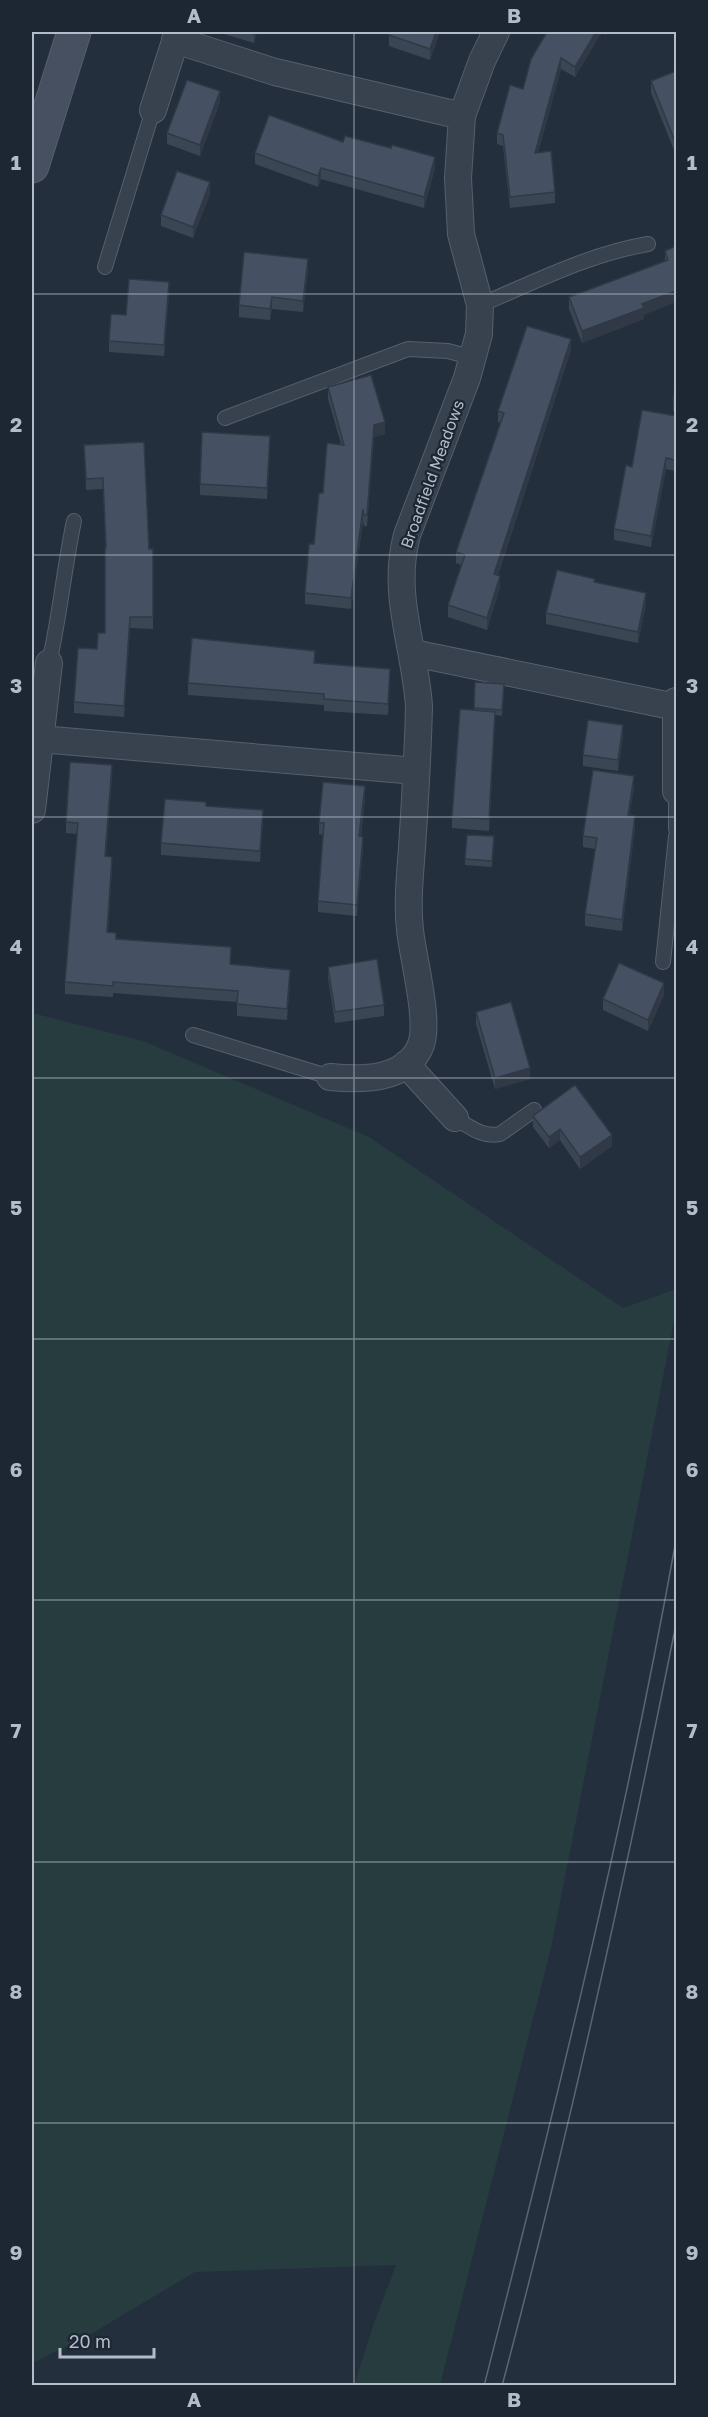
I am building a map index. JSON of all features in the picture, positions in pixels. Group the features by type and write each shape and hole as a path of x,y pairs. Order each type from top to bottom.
{"main road":[{"path":"34,147 74,32"}],"street":[{"name":"Broadfield Meadows","path":"406,1064 420,1048 424,1024 412,958 408,901 419,706 413,653 402,604 400,578 402,553 474,358 480,305 461,234 458,210 462,116 482,61 496,32"},
{"path":"153,110 177,36 286,75 462,116"},
{"path":"413,653 676,707"},
{"path":"32,810 49,663"},
{"path":"676,701 676,791"},
{"path":"40,739 416,771"},
{"path":"330,1077 376,1077 406,1064 455,1118"}],"lane":[{"path":"105,267 153,110"},
{"path":"480,305 589,259 615,250 648,244"},
{"path":"225,418 408,349 448,351 474,358"},
{"path":"49,663 59,619 66,563 75,521"},
{"path":"676,791 676,829"},
{"path":"663,962 676,836"},
{"path":"193,1035 330,1077"},
{"path":"455,1118 479,1132 493,1136 500,1134 534,1110"}],"green space":[{"path":"32,1013 143,1041 369,1137 623,1308 676,1289 676,1311 551,1948 440,2385 354,2385 396,2265 195,2272 84,2338 32,2363"}],"building":[{"path":"390,32 436,32 430,49 389,35"},
{"path":"547,32 596,32 575,67 561,58 535,153 551,151 555,192 510,197 503,135 497,133 510,85 523,89 531,59"},
{"path":"676,71 676,138 674,139 651,81"},
{"path":"187,80 220,91 200,145 167,133"},
{"path":"269,115 343,142 345,136 391,148 392,145 435,157 424,197 321,168 318,176 255,153"},
{"path":"177,171 210,182 193,227 161,215"},
{"path":"676,246 676,291 642,304 644,308 582,331 569,297 668,260 665,251"},
{"path":"244,252 308,259 303,301 272,297 270,309 239,305"},
{"path":"129,279 169,282 164,345 109,341 111,314 126,315"},
{"path":"527,326 571,339 494,574 500,576 487,618 448,605 465,555 456,552 504,413 498,411"},
{"path":"371,375 385,422 374,425 367,515 364,515 363,509 351,598 305,593 309,544 314,544 319,493 323,493 327,443 344,445 328,387"},
{"path":"676,378 676,401 673,400"},
{"path":"642,410 676,416 675,460 666,458 651,536 614,529 626,465 632,467"},
{"path":"202,432 270,436 267,488 200,484"},
{"path":"144,442 149,549 153,549 153,617 130,617 124,706 74,702 78,648 97,649 98,633 105,633 106,548 103,478 86,479 84,445"},
{"path":"557,570 595,579 594,582 646,593 638,632 546,613"},
{"path":"192,638 315,651 314,663 390,669 388,704 324,699 324,694 188,683"},
{"path":"475,682 504,684 502,710 474,708"},
{"path":"460,709 495,712 489,819 452,817"},
{"path":"588,720 623,725 618,760 583,755"},
{"path":"70,762 112,765 105,856 112,857 107,932 116,933 116,939 231,947 230,964 290,970 287,1009 237,1004 238,991 113,982 113,986 65,982 78,823 66,822"},
{"path":"593,770 634,776 628,815 635,816 622,920 585,914 597,838 583,836"},
{"path":"323,782 365,786 359,836 363,837 357,905 318,901 324,823 319,823"},
{"path":"165,799 206,802 206,806 263,810 260,851 161,843"},
{"path":"467,835 494,836 492,861 465,859"},
{"path":"377,959 384,1005 335,1012 328,967"},
{"path":"619,963 664,983 648,1020 603,999"},
{"path":"511,1002 530,1068 495,1078 476,1012"},
{"path":"575,1085 612,1135 580,1157 560,1129 549,1137 533,1116"}],"tram line":[{"path":"484,2386 588,1964 635,1752 676,1540"},
{"path":"502,2386 595,2006 676,1624"}]}
